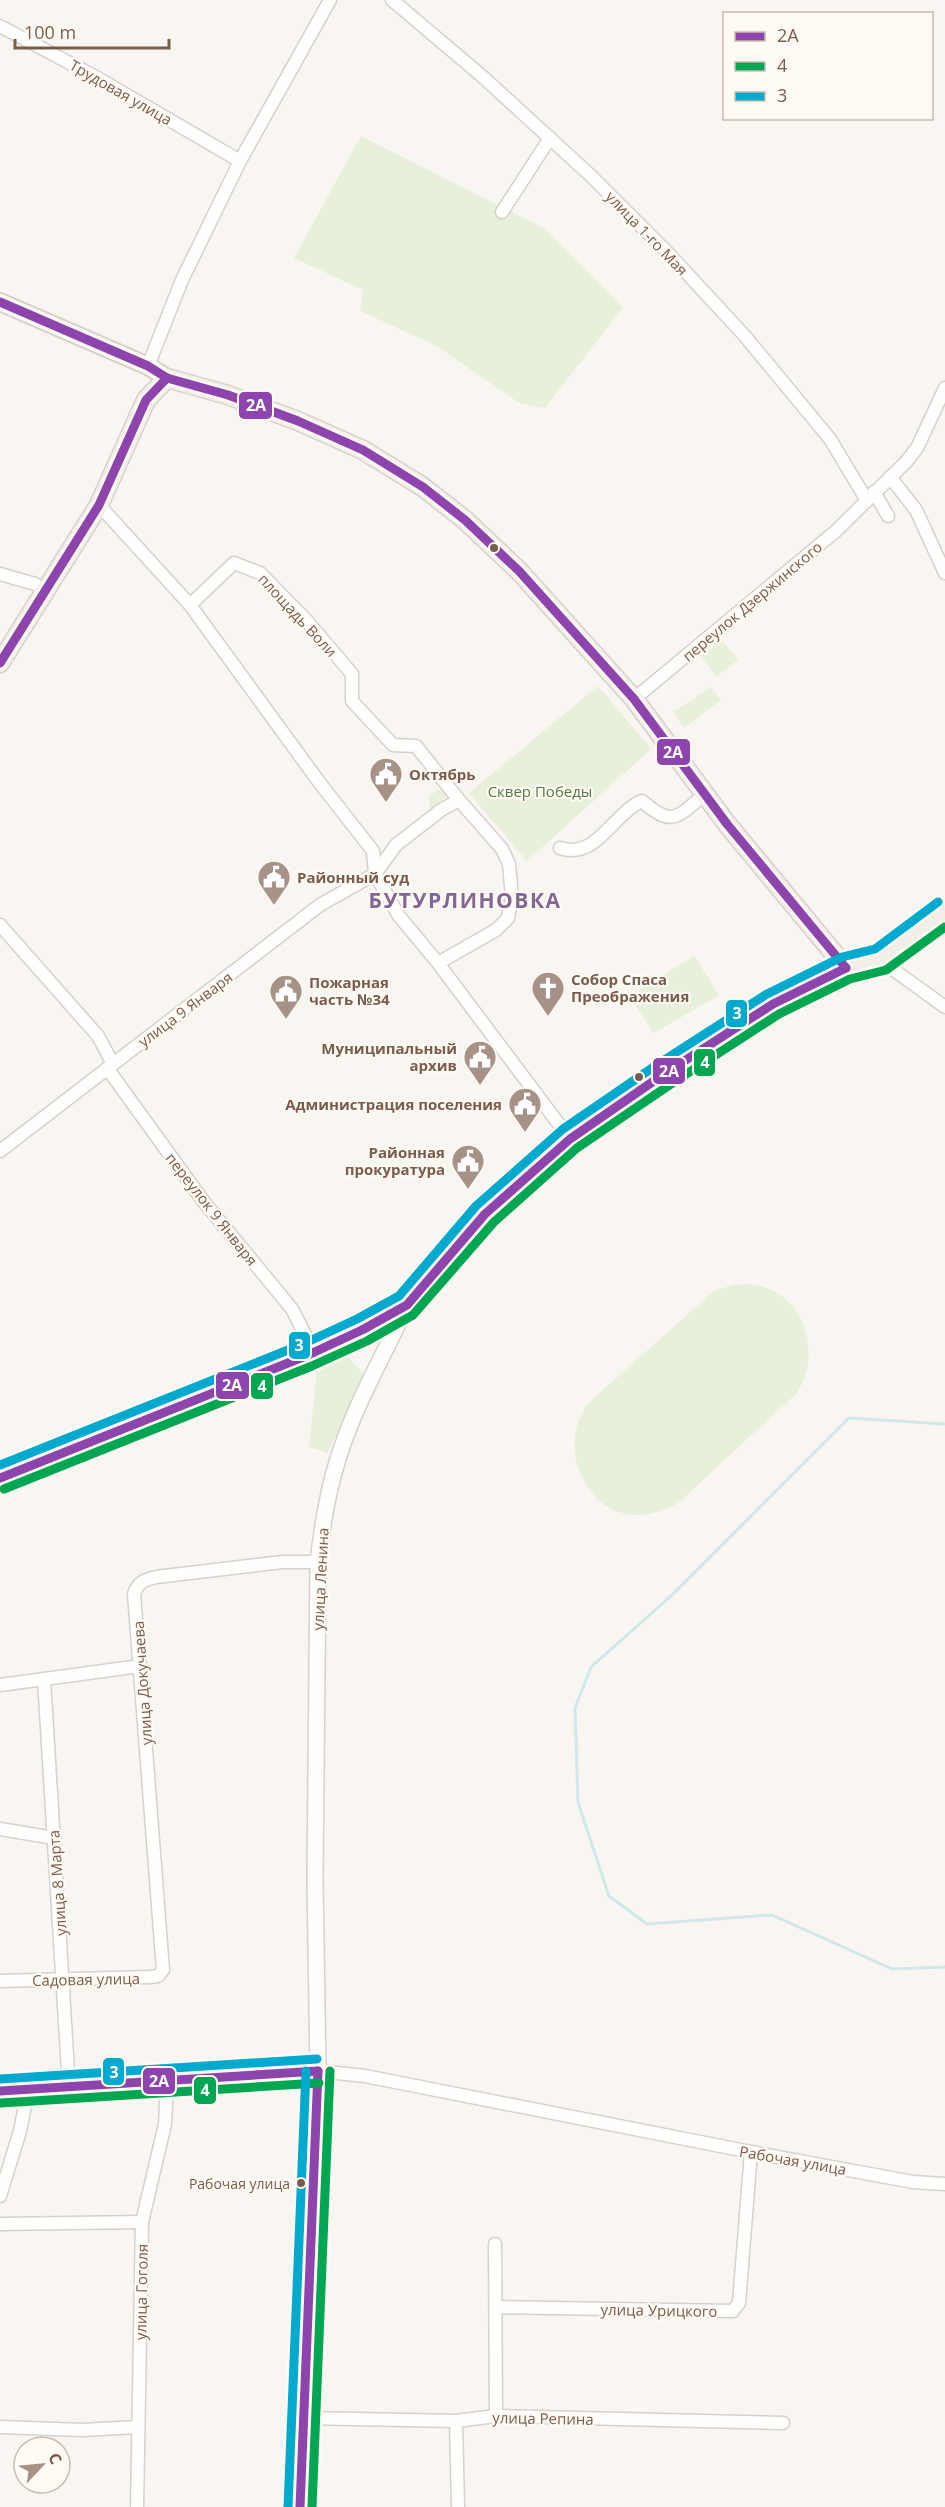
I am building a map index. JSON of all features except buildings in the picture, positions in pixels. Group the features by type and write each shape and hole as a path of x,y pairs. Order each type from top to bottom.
{"main road":[{"path":"0,302 148,366 167,378 228,395 298,421 363,450 423,487 465,520 519,571 634,699 705,794 826,947 846,968"},
{"path":"0,663 99,505 146,400 167,378"},
{"name":"улица Ленина","path":"407,1305 484,1214 570,1138 773,1004 846,968 880,960 945,912"},
{"path":"0,1478 314,1352 362,1330 407,1305"}],"street":[{"path":"148,366 182,280 240,161 330,0"},
{"name":"улица 1-го Мая","path":"392,0 483,77 550,138 667,252 744,335 830,439 888,516"},
{"name":"Трудовая улица","path":"0,26 94,76 240,161"},
{"path":"502,212 550,138"},
{"name":"переулок Дзержинского","path":"634,699 836,531 916,448 945,388"},
{"path":"890,477 916,510 945,573"},
{"path":"99,505 190,605 319,782 374,851 375,874 399,916 438,963 570,1138"},
{"name":"площадь Воли","path":"190,605 234,563 260,573 308,621 352,674 352,701 393,745 416,746 502,849 509,864 512,897 508,918 496,930 438,963"},
{"path":"0,574 35,584 46,591"},
{"path":"560,848 578,851 589,846 642,801 660,816 671,818 684,812 705,794"},
{"path":"375,874 396,845 441,810 459,800"},
{"name":"улица 9 Января","path":"0,1151 320,905 375,874"},
{"name":"переулок 9 Января","path":"0,925 98,1036 110,1066 204,1202 292,1309 314,1352"},
{"path":"880,960 945,1006"},
{"name":"улица Ленина","path":"300,2507 318,2072 315,1820 318,1562 324,1517 338,1456 407,1305"},
{"name":"улица Докучаева","path":"163,1965 135,1594 140,1583 156,1577 282,1562 318,1562"},
{"path":"0,1685 140,1666"},
{"name":"улица 8 Марта","path":"44,1679 69,2088"},
{"path":"0,1829 54,1838"},
{"name":"Садовая улица","path":"0,1980 154,1977 161,1974 163,1965"},
{"name":"Рабочая улица","path":"0,2091 318,2072 365,2076 751,2152 913,2182 945,2184"},
{"name":"улица Гоголя","path":"137,2507 142,2222 165,2124 166,2080"},
{"path":"0,2196 20,2131 28,2091"},
{"name":"улица Урицкого","path":"496,2307 733,2311 739,2303 751,2152"},
{"path":"0,2224 142,2222"},
{"path":"495,2244 496,2416"},
{"name":"улица Репина","path":"304,2418 456,2421 496,2416 783,2423"},
{"path":"456,2421 458,2507"},
{"path":"0,2427 82,2430 138,2427"}],"green space":[{"path":"361,136 544,228 623,307 545,408 521,404 435,345 360,311 363,290 294,258"},
{"path":"722,640 738,660 716,677 701,656"},
{"name":"Сквер Победы","path":"598,686 651,749 527,861 469,793"},
{"path":"711,687 721,700 684,728 673,712"},
{"path":"437,790 449,793 431,809 428,798"},
{"path":"694,956 719,995 654,1033 629,996"},
{"path":"733,1285 757,1285 771,1290 783,1297 800,1318 808,1344 808,1359 806,1373 799,1389 678,1503 646,1515 620,1512 607,1506 587,1486 576,1459 577,1428 586,1405 714,1291"},
{"path":"347,1356 365,1376 327,1453 309,1447 317,1371"}],"waterway":[{"path":"945,1424 849,1418 671,1596 591,1667 575,1708 578,1802 609,1896 647,1924 772,1915 892,1969 945,1967"}],"transit line":[{"name":"2А","path":"0,302 148,366 167,378 228,395 298,421 363,450 423,487 465,520 519,571 634,699 727,824 846,968"},
{"name":"2А","path":"0,663 99,505 146,400 167,378"},
{"name":"3","path":"0,1465 303,1344 399,1296 476,1206 563,1129 767,994 842,957 875,949 938,902"},
{"name":"4","path":"4,1489 312,1366 367,1341 413,1315 494,1222 577,1148 779,1014 850,979 886,970 945,927"},
{"name":"2А","path":"0,1478 308,1355 362,1330 407,1305 485,1214 570,1139 661,1076 773,1004 846,968"},
{"name":"3","path":"0,2079 317,2059"},
{"name":"3","path":"288,2507 306,2071"},
{"name":"2А","path":"0,2091 318,2071"},
{"name":"2А","path":"300,2507 318,2071"},
{"name":"4","path":"312,2507 330,2071"},
{"name":"4","path":"1,2103 319,2083"}],"place":[{"name":"Октябрь","path":"386,803"},
{"name":"Районный суд","path":"274,906"},
{"name":"Собор Спаса Преображения","path":"548,1017"},
{"name":"Пожарная часть №34","path":"286,1020"},
{"name":"Муниципальный архив","path":"480,1086"},
{"name":"Администрация поселения","path":"525,1133"},
{"name":"Районная прокуратура","path":"468,1190"},
{"name":"Рабочая улица","path":"301,2183"}],"district":[{"name":"БУТУРЛИНОВКА","path":"465,900"}]}
